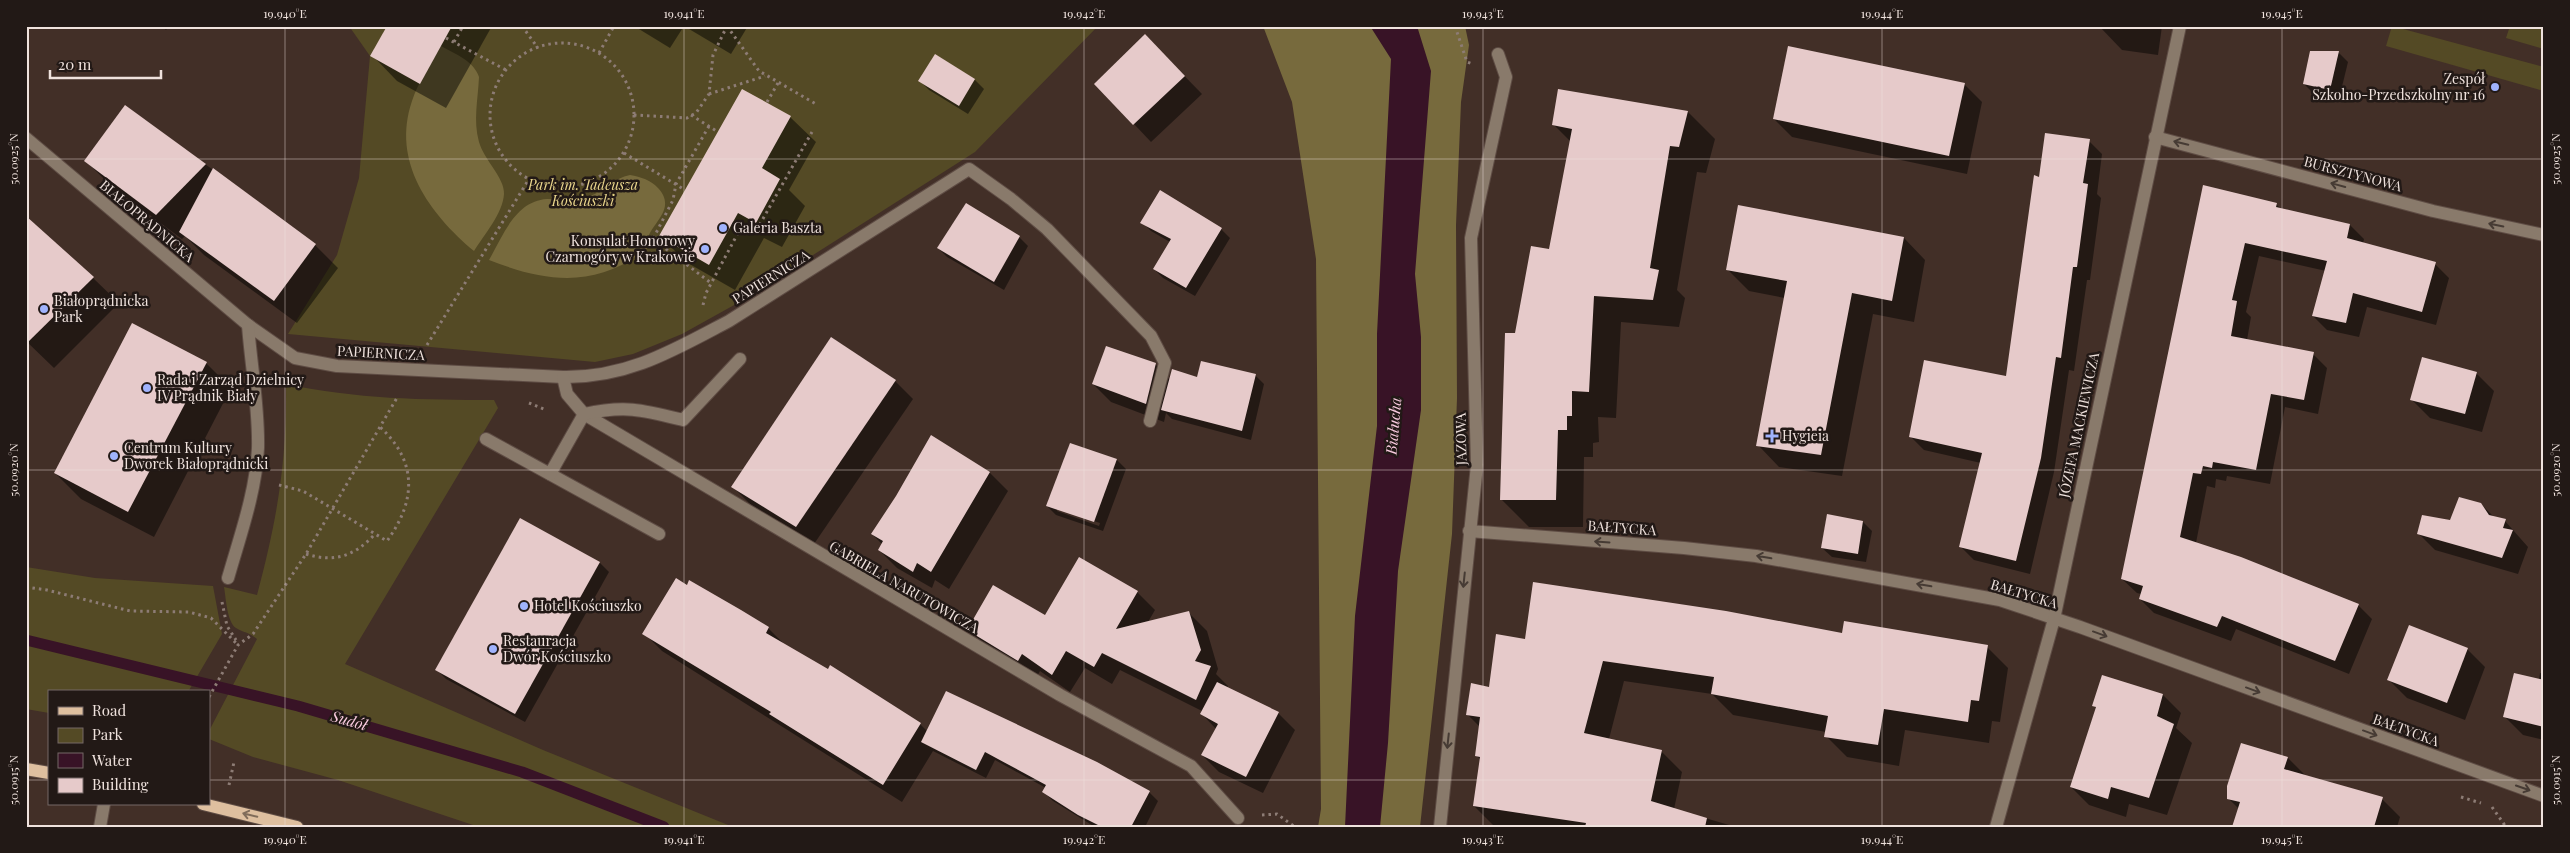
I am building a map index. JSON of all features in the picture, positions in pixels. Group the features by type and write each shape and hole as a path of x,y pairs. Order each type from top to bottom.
{"main road":[{"path":"26,769 48,773"},
{"path":"210,806 297,827"}],"street":[{"name":"JÓZEFA MACKIEWICZA","path":"1996,827 2054,619 2180,26"},
{"name":"JAZOWA","path":"1440,827 1477,465 1471,238 1506,77 1498,54"},
{"name":"BURSZTYNOWA","path":"2155,137 2433,211 2544,235"},
{"name":"BIAŁOPRĄDNICKA","path":"26,138 248,325"},
{"name":"PAPIERNICZA","path":"248,325 295,358 313,363 563,377 586,377 625,370 689,342 729,321 969,169 1011,199 1047,229 1151,336 1165,363 1150,421"},
{"path":"228,578 254,480 258,447 248,325"},
{"path":"550,474 584,414 611,408 641,410 683,420 740,359"},
{"name":"GABRIELA NARUTOWICZA","path":"563,377 567,394 584,414 1052,690 1191,766 1238,818"},
{"path":"486,439 659,534"},
{"name":"BAŁTYCKA","path":"1469,531 1684,548 1756,556 2000,600 2544,796"},
{"path":"100,827 104,806"}],"path":[{"path":"454,42 463,26"},
{"path":"522,26 538,48"},
{"path":"599,52 614,26"},
{"path":"634,115 687,118 704,104 709,94 712,55 727,26 754,66 765,76 816,104"},
{"path":"1455,26 1467,62"},
{"path":"446,38 506,70"},
{"path":"557,43 570,43 582,45 599,52 621,73 632,95 634,115 632,131 624,152 606,172 596,179 580,184 551,185 529,179 510,165 503,156 491,124 492,101 500,79 514,61 538,48 557,43"},
{"path":"709,94 765,76"},
{"path":"767,102 778,83"},
{"path":"691,115 718,132"},
{"path":"708,126 676,184 673,200 653,239 710,284"},
{"path":"717,269 740,230 760,224 812,132"},
{"path":"624,152 685,190"},
{"path":"210,695 238,645 253,634 306,554 413,369 529,179"},
{"path":"254,480 303,491 387,541 405,510 409,485 405,461 396,444 380,427"},
{"path":"306,554 325,558 343,557 362,548 376,534"},
{"path":"228,578 219,585 227,626 238,645"},
{"path":"26,587 47,590 130,611 189,612 211,618 238,645"},
{"path":"2461,797 2493,807 2506,827"},
{"path":"1277,814 1294,827"}],"green space":[{"name":"Park im. Tadeusza Kościuszki","path":"349,26 1098,26 975,152 736,304 682,334 633,354 595,362 288,334 337,255 359,178 370,56"},
{"path":"2392,26 2544,67 2544,91 2386,46"},
{"path":"2510,26 2544,26 2544,49 2506,38"},
{"path":"286,384 364,396 494,400 498,408 345,664 543,750 733,827 479,827 338,780 253,757 210,739 210,729 257,639 233,625 227,609 224,587 257,595 270,541 279,491 283,465"},
{"path":"26,567 95,578 213,586 222,634 189,690 48,690 48,713 26,709"}],"shaded area":[{"path":"1263,26 1465,26 1469,45 1461,102 1456,225 1457,398 1452,534 1420,827 1318,827 1321,809 1316,259 1292,102"},
{"path":"441,46 458,55 477,71 479,77 476,118 477,134 485,155 498,175 504,194 500,209 474,251 443,221 430,203 419,185 411,166 407,145 407,123 412,101 421,80"},
{"path":"630,175 646,179 655,185 664,197 665,205 663,213 650,233 649,247 630,261 591,276 572,278 532,274 489,260 511,221 526,206 536,201 547,199 585,198"}],"water":[{"name":"Białucha","path":"1370,26 1417,26 1431,71 1415,274 1421,337 1421,410 1398,571 1388,743 1380,827 1345,827 1355,616 1377,426 1377,334 1391,59"}],"building":[{"path":"387,26 452,26 420,84 370,56"},
{"path":"1145,34 1185,76 1133,125 1094,84"},
{"path":"1788,46 1965,83 1949,156 1773,119"},
{"path":"2310,51 2339,51 2330,90 2303,84"},
{"path":"935,54 975,79 959,106 918,81"},
{"path":"742,89 791,116 762,168 780,179 756,223 738,213 709,265 659,236"},
{"path":"1558,89 1688,111 1679,147 1670,146 1650,268 1659,270 1653,300 1594,296 1589,392 1572,391 1572,416 1567,416 1567,430 1558,430 1556,500 1500,500 1505,333 1515,333 1531,246 1549,249 1572,129 1552,125"},
{"path":"125,105 206,164 156,215 84,161"},
{"path":"2045,133 2090,139 2083,183 2088,184 2077,267 2073,267 2061,358 2056,357 2041,458 2016,561 1959,547 1982,453 1909,437 1924,360 2006,376 2034,175 2039,177"},
{"path":"213,168 316,244 274,301 179,232"},
{"path":"2203,185 2277,203 2276,207 2350,224 2347,238 2436,262 2422,312 2353,293 2346,323 2312,316 2327,261 2245,243 2232,300 2237,301 2231,336 2314,352 2304,400 2271,394 2256,470 2213,462 2212,468 2203,466 2201,474 2193,473 2180,537 2241,557 2359,604 2335,661 2222,616 2217,627 2139,599 2143,586 2121,579"},
{"path":"1160,190 1222,228 1186,288 1153,269 1171,239 1140,223"},
{"path":"966,203 1020,236 994,282 937,248"},
{"path":"1738,205 1904,237 1892,301 1852,293 1821,455 1756,446 1787,281 1726,270"},
{"name":"Białoprądnicka Park","path":"26,216 94,277 26,344"},
{"path":"132,323 207,362 128,512 54,473"},
{"path":"831,337 896,380 796,527 731,487"},
{"path":"1106,346 1156,363 1146,404 1092,384"},
{"path":"2422,357 2477,372 2465,414 2410,400"},
{"path":"1201,361 1256,374 1242,431 1161,410 1172,369 1197,377"},
{"path":"931,435 990,472 931,572 917,563 913,572 878,550 883,541 871,534 896,496"},
{"path":"1070,443 1117,459 1094,522 1046,506"},
{"path":"2459,497 2481,503 2489,515 2506,519 2503,528 2513,530 2502,558 2417,534 2422,515 2450,520"},
{"path":"1827,514 1863,521 1858,554 1821,548"},
{"path":"520,518 600,562 515,714 435,670"},
{"path":"1079,557 1138,591 1116,629 1189,611 1201,650 1195,661 1211,666 1196,700 1102,653 1094,667 1066,651 1052,675 1022,654 1018,661 967,630 993,585 1045,615"},
{"path":"676,578 687,585 689,580 741,610 769,627 766,633 828,669 830,665 921,723 883,785 769,714 771,712 642,634"},
{"path":"1533,582 1726,611 1842,633 1844,621 1988,645 1979,701 1971,700 1968,722 1884,709 1878,745 1824,737 1828,716 1711,694 1714,677 1603,661 1584,733 1662,750 1651,801 1707,818 1705,827 1585,827 1586,823 1473,806 1480,757 1475,756 1480,717 1466,715 1471,683 1489,687 1496,634 1525,639"},
{"path":"2409,625 2468,648 2447,703 2387,680"},
{"path":"2514,673 2544,680 2544,727 2503,717"},
{"path":"2102,675 2163,694 2157,716 2174,724 2149,798 2111,787 2108,799 2070,787 2096,707 2092,706"},
{"path":"1217,682 1279,712 1246,777 1201,755 1218,724 1200,714"},
{"path":"946,691 1097,762 1150,791 1131,827 1102,827 1078,815 1042,792 1046,785 985,752 976,770 921,742"},
{"path":"2241,743 2288,757 2284,769 2383,797 2374,827 2232,827 2240,802 2227,799 2227,786"}],"waterway":[{"name":"Sudół","path":"26,640 298,706 522,772 664,827"}],"place":[{"name":"Zespół Szkolno-Przedszkolny nr 16","path":"2495,87"},
{"name":"Galeria Baszta","path":"723,228"},
{"name":"Konsulat Honorowy Czarnogóry w Krakowie","path":"705,249"},
{"name":"Białoprądnicka Park","path":"44,309"},
{"name":"Rada i Zarząd Dzielnicy IV Prądnik Biały","path":"147,388"},
{"name":"Hygieia","path":"1772,436"},
{"name":"Centrum Kultury Dworek Białoprądnicki","path":"114,456"},
{"name":"Hotel Kościuszko","path":"524,606"},
{"name":"Restauracja Dwór Kościuszko","path":"493,649"}]}
